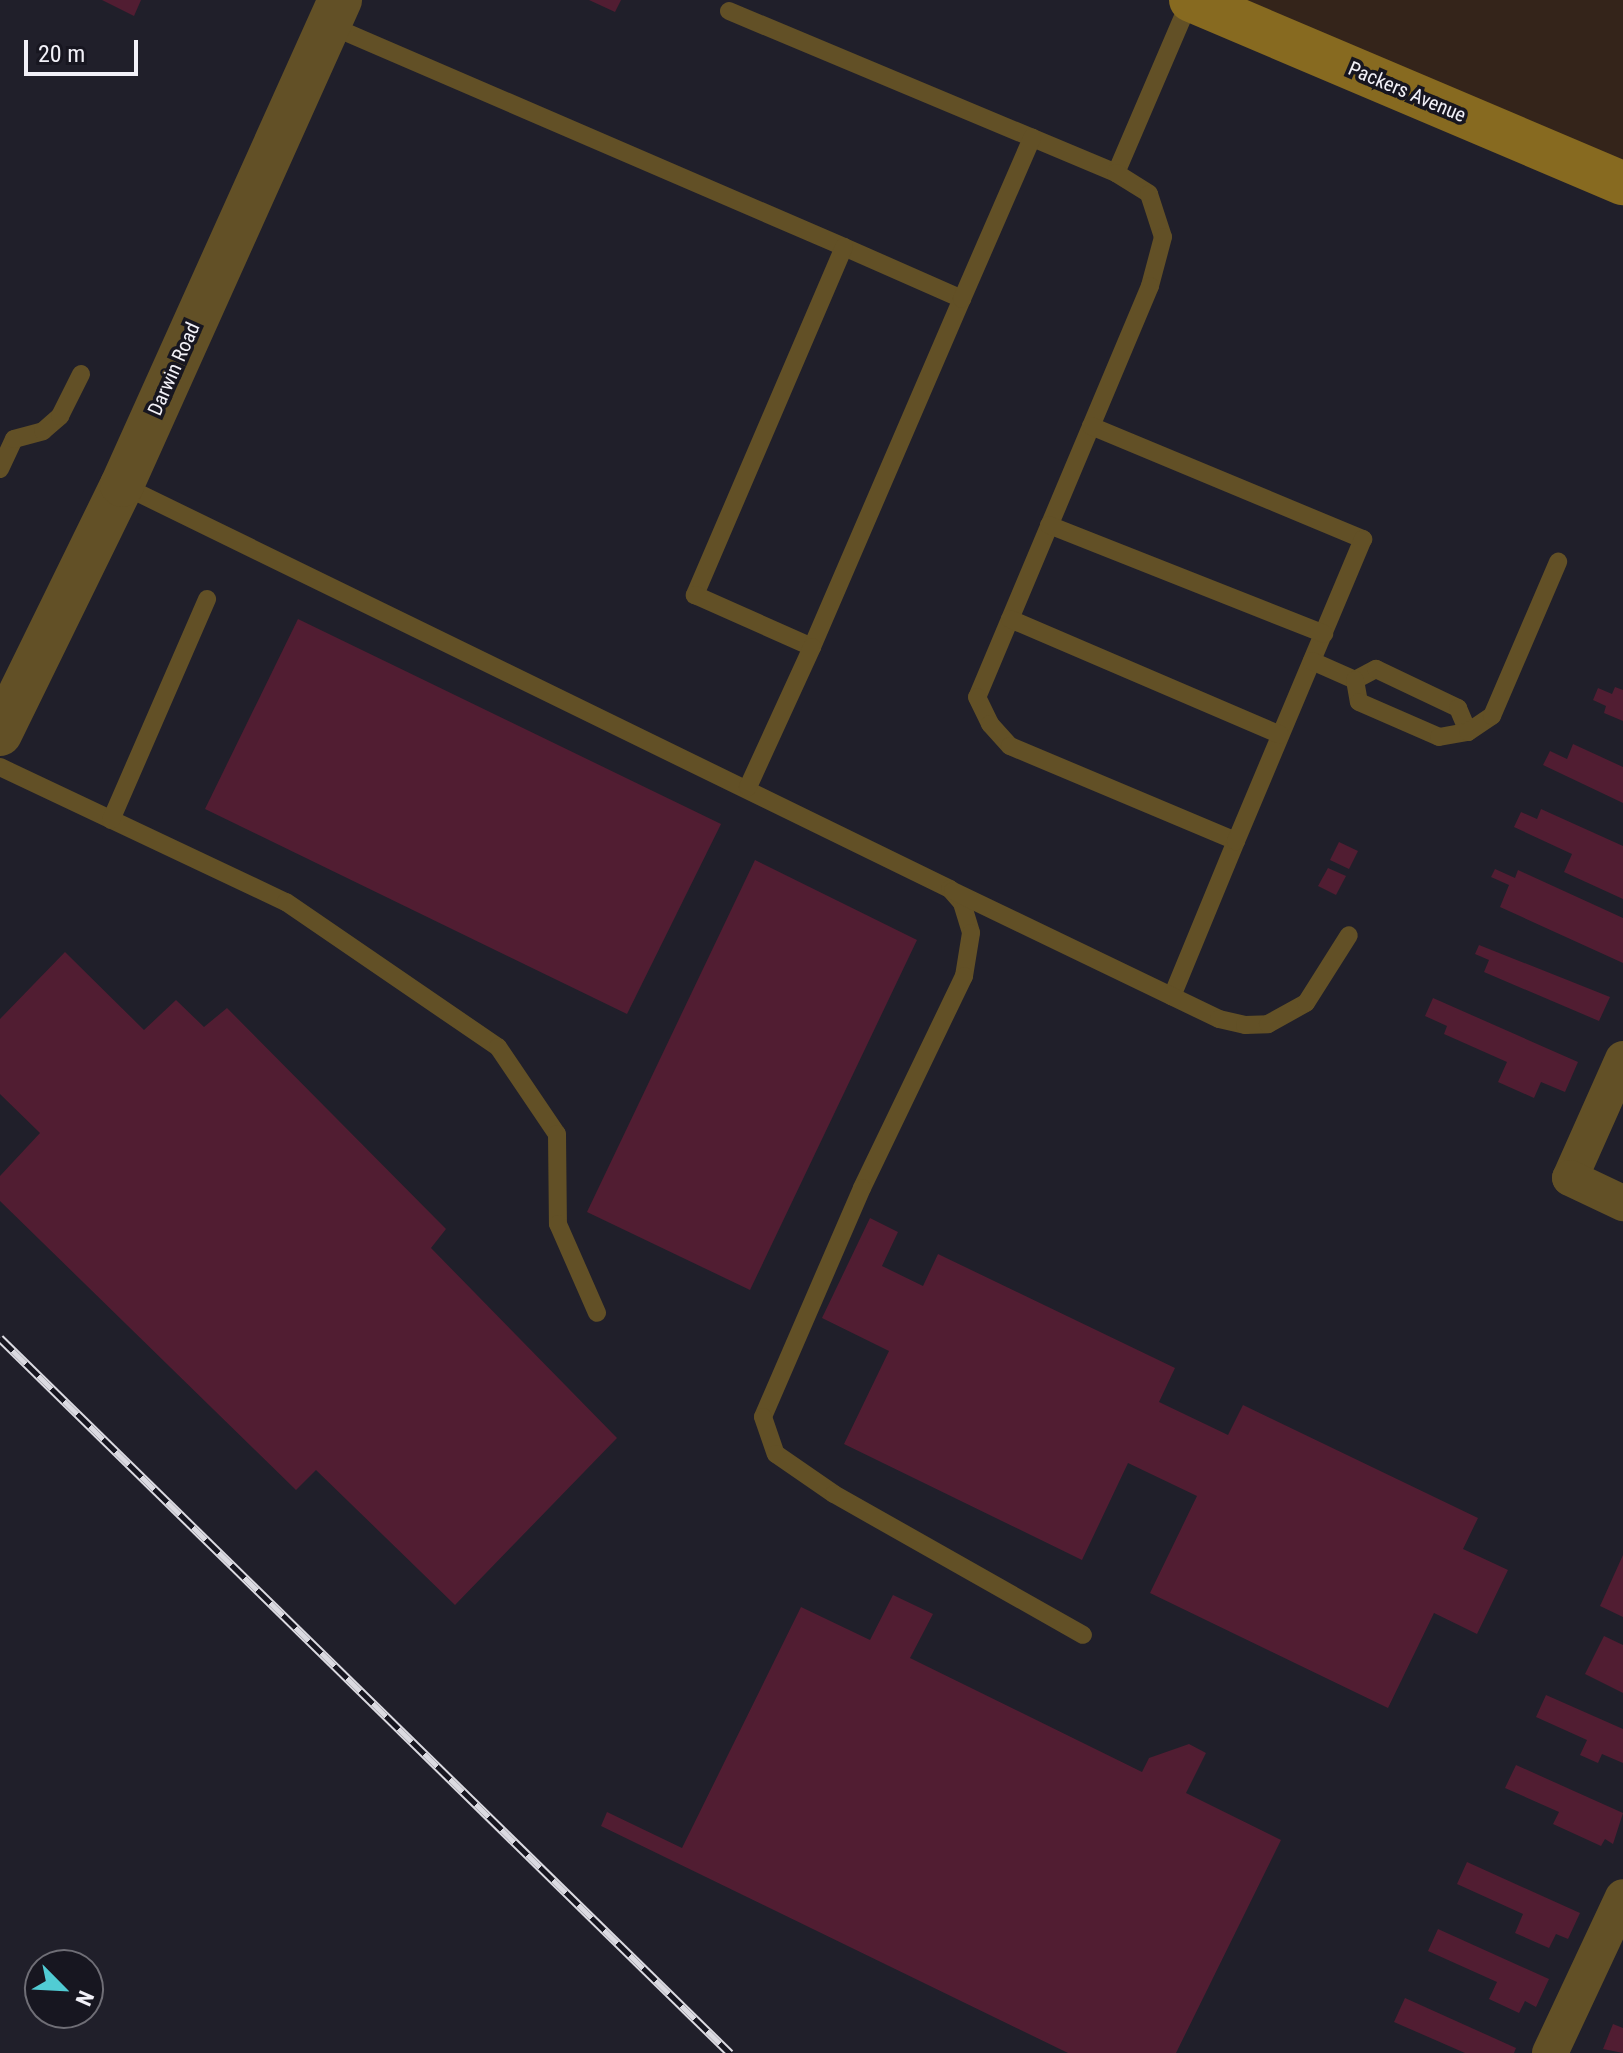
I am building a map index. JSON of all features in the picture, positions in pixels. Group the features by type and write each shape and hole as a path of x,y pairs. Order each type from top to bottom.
{"main road":[{"name":"Packers Avenue","path":"1190,0 1623,183"}],"street":[{"name":"Darwin Road","path":"0,734 20,677 122,485 334,12"},
{"path":"1623,1059 1570,1178 1623,1203"},
{"path":"1550,2053 1623,1897"}],"lane":[{"path":"1116,173 1190,0"},
{"path":"729,11 1116,173 1149,194 1163,237 1150,286 977,697 990,724 1010,746 1236,841"},
{"path":"334,12 962,299"},
{"path":"748,787 812,647 1032,138"},
{"path":"812,647 695,595 844,247"},
{"path":"0,469 14,439 43,431 60,416 81,374"},
{"path":"1091,426 1363,539 1172,996"},
{"path":"122,485 748,787 950,889 1231,1022 1268,1024 1306,1003 1349,935"},
{"path":"1049,525 1324,634"},
{"path":"1355,680 1359,702 1439,737 1468,732 1492,716 1558,562"},
{"path":"111,820 207,599"},
{"path":"1010,619 1280,735"},
{"path":"1312,661 1355,680"},
{"path":"1355,680 1376,669 1458,708 1468,732"},
{"path":"0,767 286,902 498,1047 557,1134 558,1224 597,1313"},
{"path":"950,889 962,903 971,933 964,976 862,1188 763,1417 776,1454 834,1494 1083,1635"}],"shaded area":[{"path":"1191,0 1623,0 1623,183"}],"building":[{"path":"102,0 141,0 134,16"},
{"path":"589,0 621,0 615,12"},
{"path":"298,619 721,824 627,1014 205,809"},
{"path":"1615,687 1623,690 1623,721 1604,713 1606,706 1593,700 1598,688 1612,694"},
{"path":"1573,744 1623,767 1623,803 1543,765 1550,751 1567,759"},
{"path":"1541,809 1623,846 1623,899 1564,872 1572,854 1514,827 1521,812 1537,819"},
{"path":"1339,842 1358,851 1349,869 1330,860"},
{"path":"755,860 917,940 750,1290 587,1212"},
{"path":"1328,868 1346,876 1336,895 1318,886"},
{"path":"1495,869 1515,878 1518,870 1623,918 1623,963 1500,907 1509,885 1491,877"},
{"path":"1479,945 1610,997 1599,1021 1484,972 1489,960 1475,954"},
{"path":"65,952 144,1030 176,1000 204,1027 227,1008 446,1229 431,1248 617,1438 455,1605 316,1470 296,1490 0,1201 0,1176 40,1133 0,1094 0,1019"},
{"path":"1433,998 1578,1062 1565,1092 1541,1082 1534,1098 1498,1082 1507,1062 1444,1034 1447,1026 1425,1016"},
{"path":"870,1218 898,1232 882,1266 923,1286 938,1254 1175,1368 1159,1402 1228,1435 1243,1405 1478,1518 1463,1549 1508,1570 1477,1634 1434,1613 1388,1708 1150,1593 1197,1496 1128,1463 1082,1560 844,1444 889,1351 822,1318"},
{"path":"1623,1555 1623,1617 1600,1606"},
{"path":"893,1595 933,1614 910,1658 1142,1772 1149,1758 1189,1744 1206,1753 1186,1793 1281,1840 1176,2053 1068,2053 601,1826 607,1812 682,1848 801,1607 870,1640"},
{"path":"1604,1636 1623,1645 1623,1693 1585,1674"},
{"path":"1546,1695 1623,1729 1623,1763 1602,1754 1598,1763 1580,1755 1587,1740 1536,1717"},
{"path":"1516,1765 1623,1813 1613,1844 1605,1839 1601,1846 1553,1824 1559,1812 1505,1788"},
{"path":"1467,1862 1580,1913 1568,1939 1556,1934 1549,1948 1515,1933 1523,1914 1457,1884"},
{"path":"1438,1929 1549,1979 1536,2007 1525,2001 1519,2013 1489,1999 1497,1982 1428,1951"},
{"path":"1405,1998 1516,2048 1514,2053 1465,2053 1394,2022"},
{"path":"1613,2024 1623,2028 1623,2053 1603,2049"}],"railway":[{"path":"0,1338 730,2053"}]}
